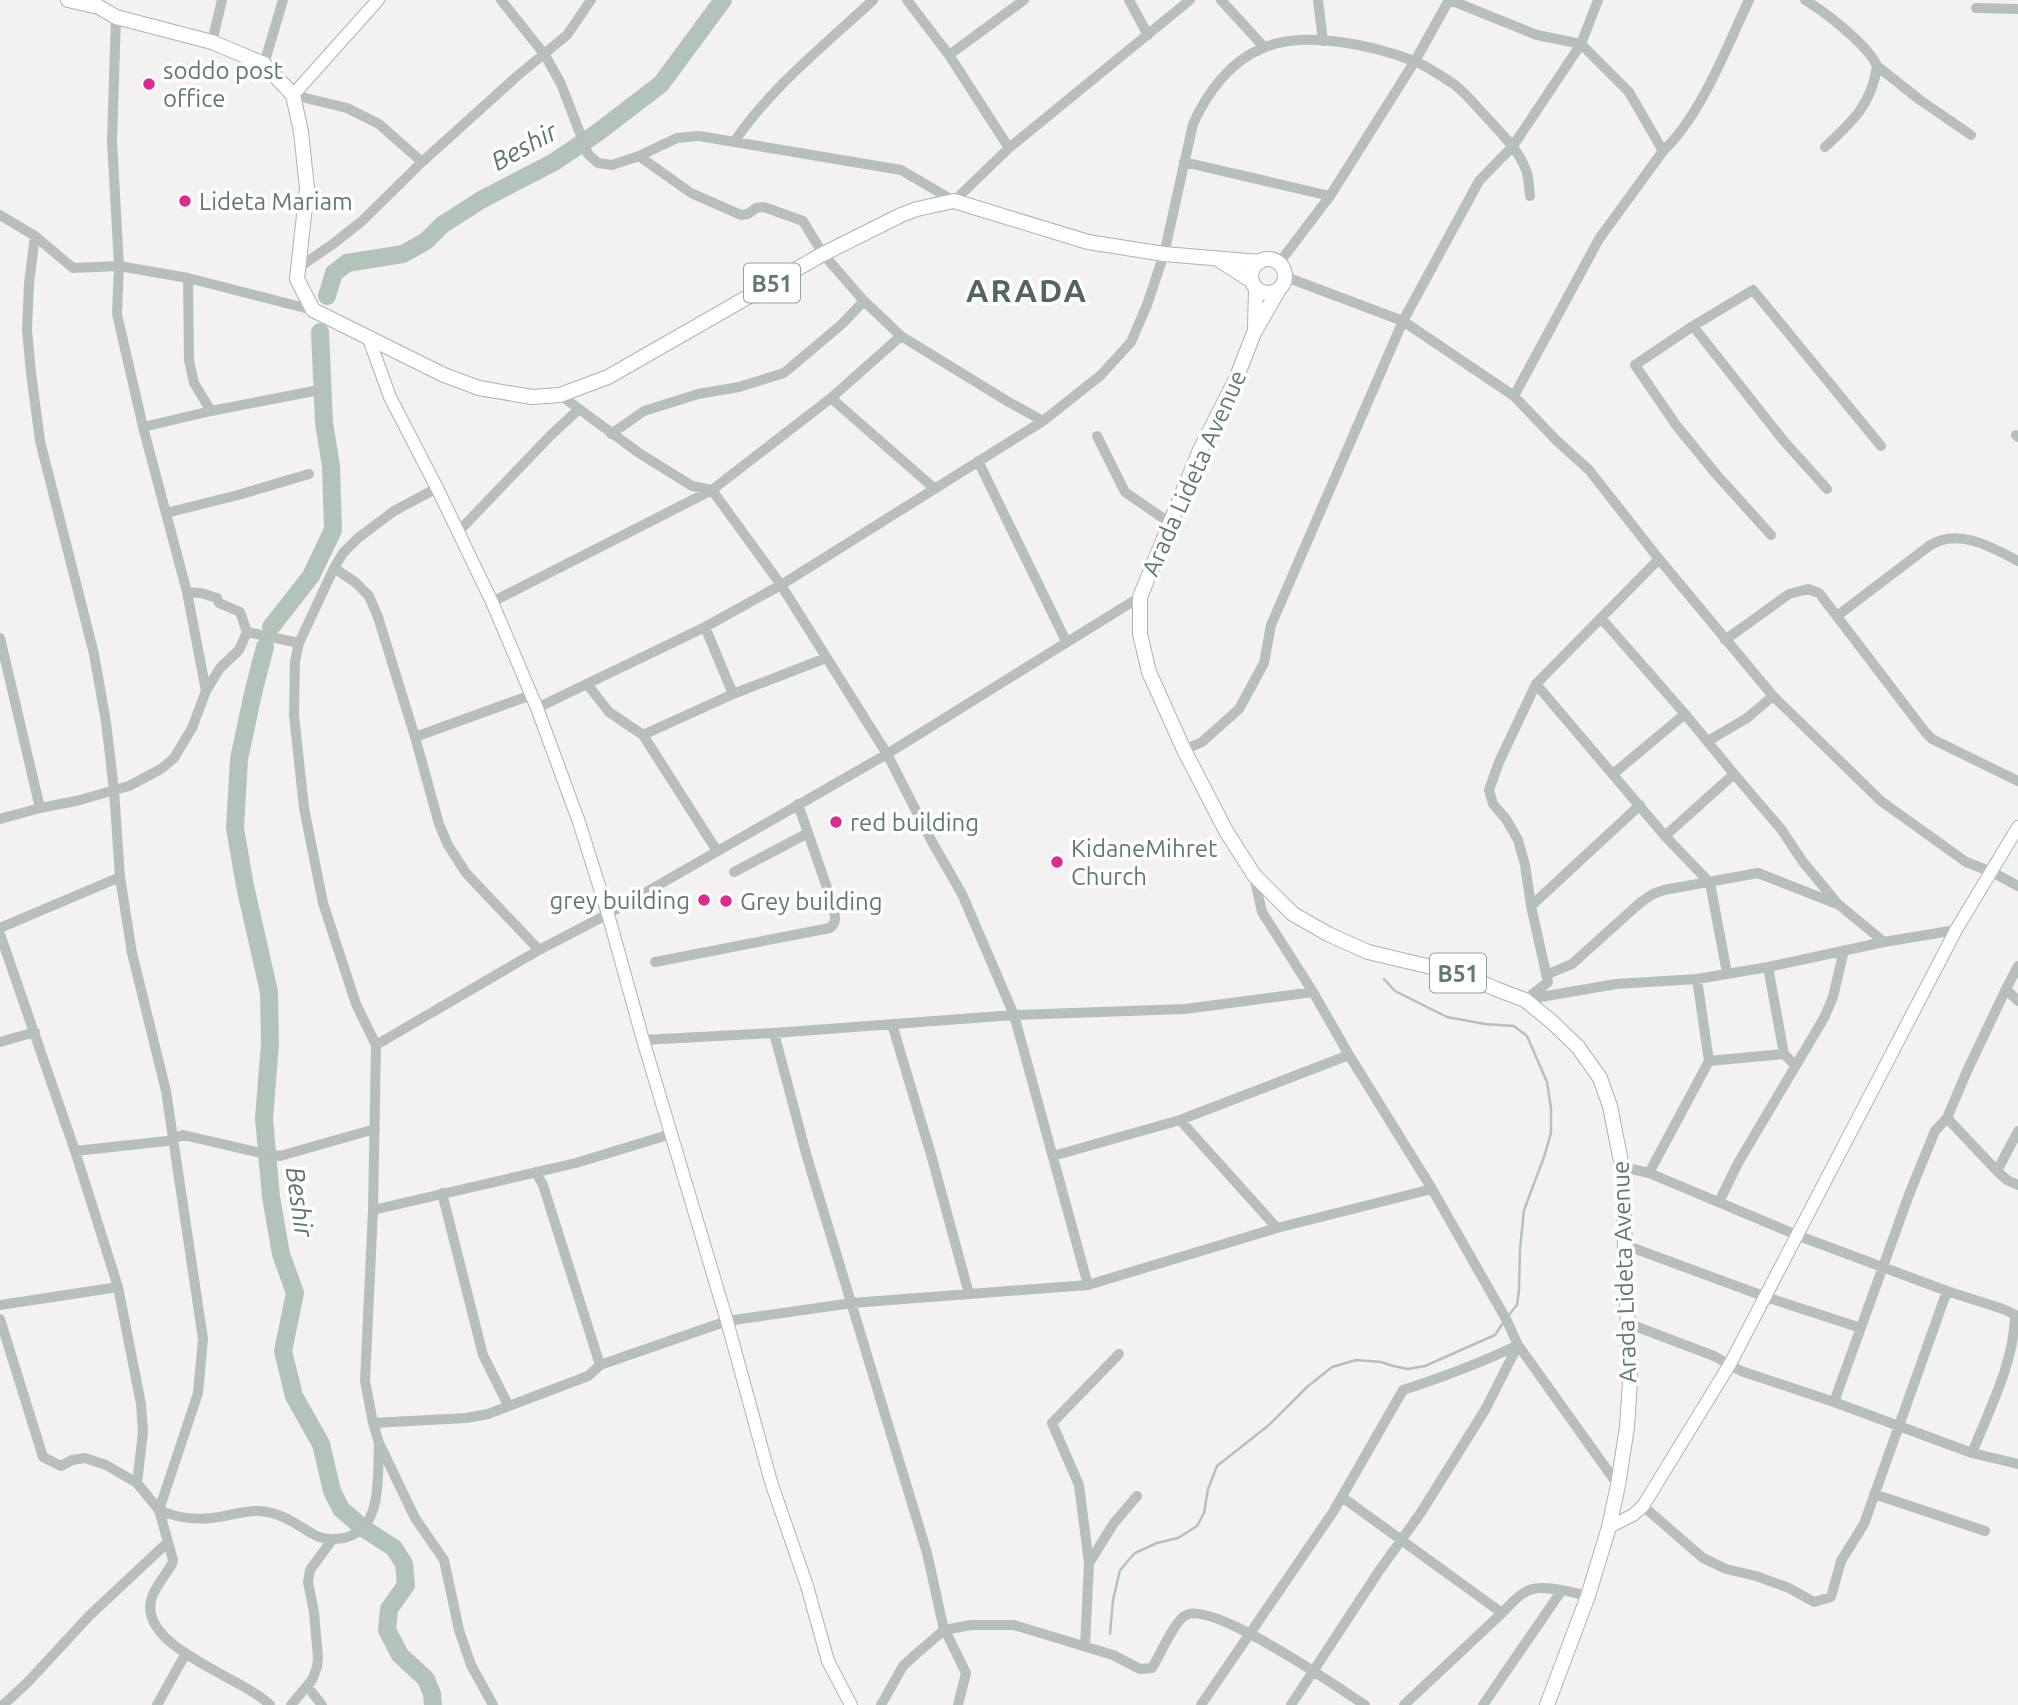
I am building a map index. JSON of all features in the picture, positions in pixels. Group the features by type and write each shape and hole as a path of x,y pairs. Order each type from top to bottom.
{"highway":[{"path":"68,0 91,3 116,17 212,42 264,64 293,95 301,132 307,188 297,279 313,310"},
{"name":"B51","path":"313,310 444,375 479,388 532,397 560,396 608,377 823,254 901,215 954,201 1088,242 1164,254 1260,262 1273,260 1279,263"},
{"name":"B51","path":"1217,259 1263,293 1278,291"},
{"name":"Arada Lideta Avenue","path":"1255,333 1252,272 1260,262"},
{"path":"1279,263 1286,277"},
{"name":"Arada Lideta Avenue","path":"1286,277 1284,285 1255,333 1236,379 1200,450 1170,523 1140,597 1140,634 1149,672 1184,750 1226,831 1254,875 1293,914 1368,952 1465,975 1525,1000 1578,1046 1600,1078 1610,1106 1622,1167 1629,1404 1618,1485 1609,1527 1588,1596 1547,1705"}],"main road":[{"path":"293,95 378,0"},
{"path":"369,339 390,397 492,602 537,708 579,822 727,1321 771,1482 807,1586 828,1661 851,1705"},
{"path":"1609,1527 1633,1515 1643,1506 1731,1364 1956,930 2018,827"}],"street":[{"path":"212,42 222,0"},
{"path":"264,64 283,0"},
{"path":"501,0 545,55 561,84 587,154 597,163 612,165 677,138 699,136 901,170 954,201 1009,148 1190,0"},
{"path":"298,268 362,221 422,162 567,35 592,0"},
{"path":"734,142 770,95 873,0"},
{"path":"907,0 949,55 1009,148"},
{"path":"949,55 1024,0"},
{"path":"1129,0 1148,35"},
{"path":"1221,0 1264,47"},
{"path":"1318,0 1323,41"},
{"path":"1279,263 1330,196 1450,0 1537,34 1581,44 1629,92 1664,151"},
{"path":"1184,750 1202,742 1239,709 1264,663 1271,625 1403,321 1479,181 1513,146 1581,44 1598,0"},
{"path":"1514,396 1599,239 1675,140 1697,105 1749,0"},
{"path":"1805,0 1831,18 1863,48 1877,66 1971,135"},
{"path":"1976,8 2018,9"},
{"path":"116,17 112,141 119,267 117,314 143,427 187,592 206,691"},
{"path":"537,708 705,627 781,585 1044,421 1101,375 1131,342 1147,305 1164,254 1193,124 1200,107 1240,60 1264,47 1297,40 1323,41 1367,47 1415,61 1456,86 1513,146 1527,172 1530,196"},
{"path":"1825,147 1852,122 1875,86 1877,66"},
{"path":"293,95 347,108 379,124 422,162"},
{"path":"639,156 691,193 741,215 764,206 803,221 823,254 864,301 901,336 1044,421"},
{"path":"1184,162 1330,196"},
{"path":"0,215 35,236 73,268 119,267 188,278 313,310"},
{"path":"35,236 27,330 40,441 94,654 106,722 120,877 132,953 160,1063 174,1139 203,1339 198,1393 159,1510"},
{"path":"1286,277 1403,321 1514,396 1590,470 1659,559 1773,696 1881,801 1966,862 2018,886"},
{"path":"188,278 189,360 194,383 211,411"},
{"path":"1771,535 1676,425 1635,365 1753,290 1881,446"},
{"path":"611,434 644,411 698,394 739,387 784,373 842,324 864,301"},
{"path":"1693,326 1783,440 1827,489"},
{"path":"492,602 712,491 831,398 901,336"},
{"path":"143,427 314,391"},
{"path":"560,396 639,453 692,486 712,491 781,585 887,754 962,894 1014,1016 1088,1285"},
{"path":"831,398 934,489"},
{"path":"458,532 578,410"},
{"path":"1097,436 1125,492 1170,523"},
{"path":"978,461 1066,641"},
{"path":"166,513 309,474"},
{"path":"437,488 394,511 343,553 299,643 295,661 294,715 304,808 323,903 356,1004 376,1045 373,1210 365,1381 373,1423 379,1443 415,1517 444,1560 459,1630 471,1665 494,1705"},
{"path":"1838,616 1929,546 1944,539 1975,541 2018,561"},
{"path":"1525,1000 1548,982 1518,840 1506,819 1493,804 1489,790 1499,762 1536,684 1659,559"},
{"path":"334,568 355,582 369,596 378,617 439,824 448,845 466,873 539,950"},
{"path":"1725,640 1789,594 1808,589 1819,593 1932,739 2018,781"},
{"path":"0,819 76,802 114,790 148,778 174,758 192,728 206,691 220,668 239,650 247,632 240,612 219,603 216,598 187,592"},
{"path":"376,1045 887,754 1140,597"},
{"path":"1601,618 1685,713 1838,904 1884,942"},
{"path":"705,627 733,694"},
{"path":"247,632 299,643"},
{"path":"0,638 40,808"},
{"path":"643,735 733,694 826,658"},
{"path":"587,684 609,712 643,735 717,851"},
{"path":"1536,684 1665,836 1710,883 1727,973"},
{"path":"415,737 531,695"},
{"path":"1708,741 1747,718 1773,696"},
{"path":"1613,774 1685,713"},
{"path":"1665,836 1734,774"},
{"path":"655,962 830,929 836,920 834,908 799,804"},
{"path":"1531,905 1640,805"},
{"path":"734,872 808,833"},
{"path":"1546,975 1572,964 1641,902 1664,890 1758,873 1838,904"},
{"path":"1254,875 1262,912 1432,1189 1518,1345 1618,1485"},
{"path":"0,928 120,877"},
{"path":"1525,1000 1616,984 1696,979 1956,930"},
{"path":"0,934 75,1151 118,1287 141,1404 143,1432 137,1483"},
{"path":"1719,1202 1794,1065 1810,1044 1833,997 1844,950"},
{"path":"1834,1402 1910,1192 1935,1131 1947,1118 2018,966"},
{"path":"1768,967 1784,1054 1794,1065"},
{"path":"1649,1173 1709,1061 1696,979"},
{"path":"2006,989 2018,1001"},
{"path":"643,1040 1014,1016 1185,1009 1313,992"},
{"path":"892,1024 969,1294"},
{"path":"0,1042 35,1032"},
{"path":"774,1033 807,1157 927,1553 945,1630 966,1673 958,1705"},
{"path":"1709,1061 1784,1054"},
{"path":"1053,1156 1180,1120 1349,1055"},
{"path":"1947,1118 1997,1171 2018,1185"},
{"path":"1180,1120 1277,1228"},
{"path":"75,1151 174,1139 183,1135 281,1156 375,1129"},
{"path":"1997,1171 2018,1131"},
{"path":"373,1210 601,1156 671,1134"},
{"path":"1622,1167 1649,1173 1799,1236 2016,1316 2014,1337 2005,1370 1972,1453"},
{"path":"537,1172 600,1365"},
{"path":"373,1423 466,1418 488,1414 588,1376 600,1365 727,1321 852,1303 1088,1285 1277,1228 1432,1189"},
{"path":"442,1193 484,1355 509,1405"},
{"path":"1625,1245 1766,1297 1861,1328"},
{"path":"0,1305 118,1287"},
{"path":"1643,1506 1703,1558 1726,1569 1789,1588 1814,1602 1831,1597 1841,1561 1864,1524 1947,1291"},
{"path":"0,1319 43,1457 61,1466 72,1460 85,1458 106,1465 137,1483 159,1510 172,1564 152,1596 150,1615 154,1626 201,1664 258,1695 270,1705"},
{"path":"1627,1323 1731,1364 1741,1371 1972,1453 2018,1464"},
{"path":"1200,1705 1342,1497 1404,1390 1518,1345"},
{"path":"1291,1705 1485,1410 1518,1345"},
{"path":"1085,1646 1089,1563 1079,1485 1052,1423 1119,1354"},
{"path":"159,1510 177,1518 212,1518 240,1511 259,1511 278,1514 299,1524 315,1536 332,1540 353,1536 371,1517 376,1501 379,1443"},
{"path":"1874,1494 1985,1531"},
{"path":"1089,1563 1114,1522 1137,1496"},
{"path":"1342,1497 1502,1613"},
{"path":"291,1705 314,1676 318,1658 314,1612 307,1582 310,1570 332,1540"},
{"path":"3,1705 89,1616 167,1543"},
{"path":"1404,1705 1522,1594 1533,1589 1562,1590 1588,1596"},
{"path":"1483,1705 1562,1590"},
{"path":"881,1705 903,1666 945,1630 971,1625 1014,1625 1113,1655 1140,1669 1152,1668 1172,1630 1183,1616 1193,1612 1213,1616 1250,1634 1365,1705"},
{"path":"157,1705 186,1653"},
{"path":"307,1686 322,1705"}],"waterway":[{"name":"Beshir","path":"327,296 334,273 347,263 403,254 426,241 442,225 481,200 554,162 597,133 661,84 723,0"},
{"name":"Beshir","path":"271,627 311,576 333,530 331,466 324,423 320,332"},
{"name":"Beshir","path":"265,647 239,759 235,828 269,992 270,1044 264,1118 271,1197 281,1254 295,1293 283,1351 294,1396 321,1444 332,1491 341,1509 363,1528 394,1548 404,1564 406,1585 389,1609 387,1630 400,1655 426,1679 433,1705"},
{"path":"1384,979 1395,991 1447,1017 1514,1026 1527,1036 1547,1082 1551,1133 1524,1210 1517,1305 1508,1316"},
{"path":"1110,1634 1113,1600 1120,1570 1135,1553 1157,1543 1178,1538 1197,1526 1204,1513 1208,1489 1217,1466 1269,1425 1307,1387 1332,1367 1356,1360 1381,1362 1408,1369 1425,1366 1495,1335 1504,1321"}],"place":[{"name":"soddo post office","path":"149,84"},
{"name":"Lideta Mariam","path":"185,201"},
{"name":"red building","path":"836,822"},
{"name":"KidaneMihret Church","path":"1057,862"},
{"name":"grey building","path":"704,900"},
{"name":"Grey building","path":"726,901"}],"district":[{"name":"ARADA","path":"1027,290"}]}
